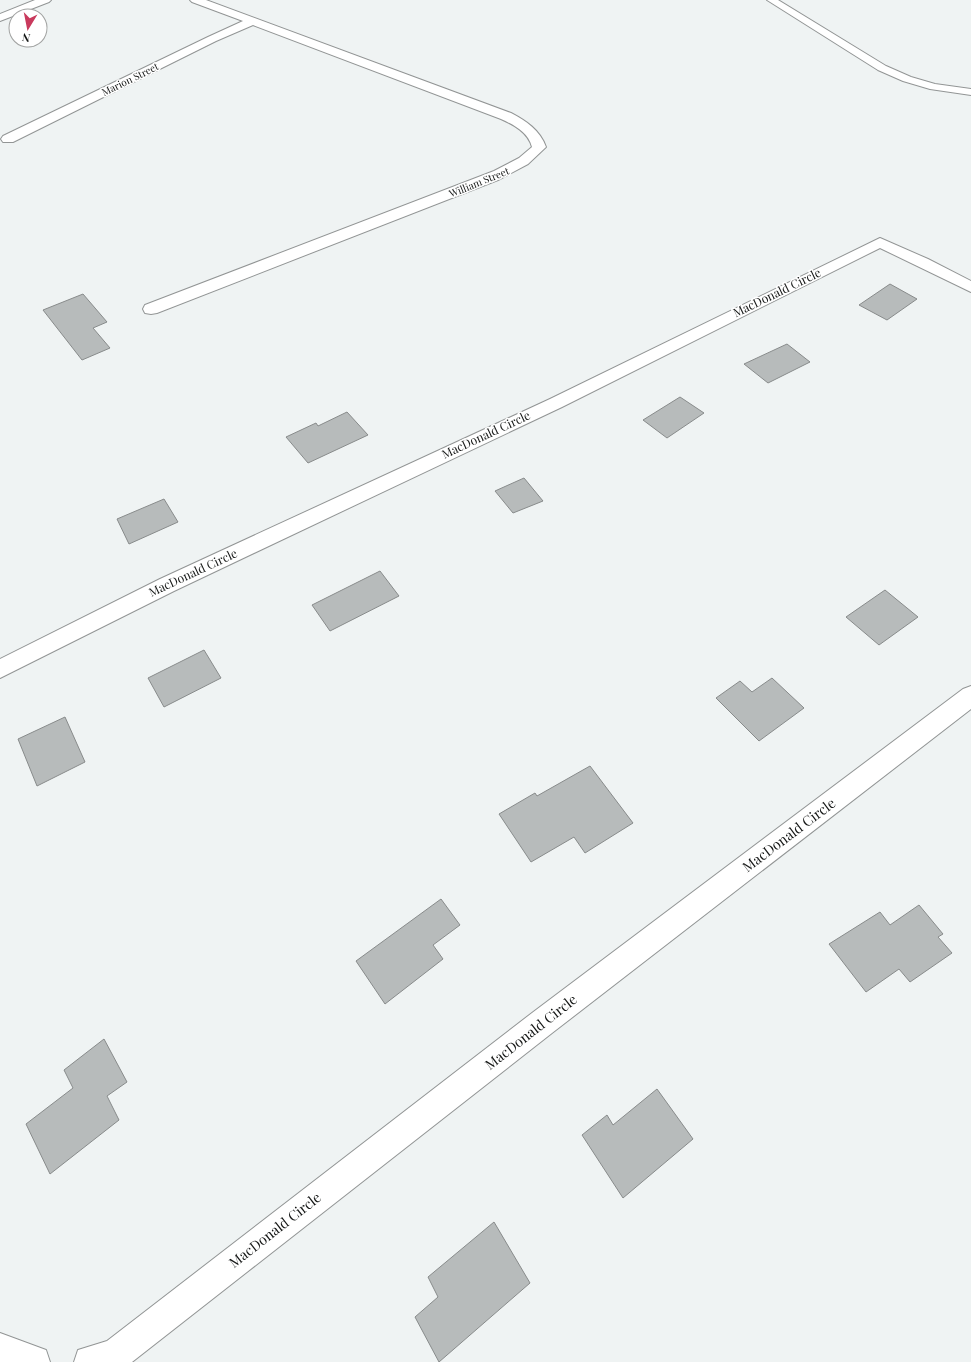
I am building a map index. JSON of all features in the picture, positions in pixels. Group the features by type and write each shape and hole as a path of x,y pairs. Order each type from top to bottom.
{"street":[{"path":"0,18 45,0"},
{"name":"William Street","path":"151,309 493,178 523,162 539,147 538,142 530,131 517,121 506,116 196,0"},
{"name":"Marion Street","path":"8,140 212,39 253,21"},
{"name":"MacDonald Circle","path":"0,669 167,585 556,403 880,242 971,287"},
{"name":"MacDonald Circle","path":"90,1362 115,1355 542,1023 971,696"},
{"path":"0,1349 34,1362"}],"lane":[{"path":"772,0 882,68 907,79 934,87 971,92"}],"building":[{"path":"890,284 917,299 887,320 859,305"},
{"path":"83,294 107,322 93,328 110,348 82,360 43,310"},
{"path":"787,344 810,362 768,383 744,364"},
{"path":"680,397 704,413 667,438 643,420"},
{"path":"347,412 368,435 308,463 286,437 316,423 318,426"},
{"path":"524,478 543,501 513,513 495,491"},
{"path":"164,499 178,522 129,544 117,519"},
{"path":"380,571 399,596 330,631 312,605"},
{"path":"885,590 918,617 879,645 846,617"},
{"path":"204,650 221,678 164,707 148,678"},
{"path":"772,678 804,708 759,741 716,698 740,681 752,692"},
{"path":"65,717 85,762 37,786 18,739"},
{"path":"590,766 633,823 585,853 574,837 531,862 499,814 535,793 537,796"},
{"path":"441,899 460,925 433,945 443,959 385,1004 356,961"},
{"path":"919,905 943,934 938,937 952,953 910,982 899,969 866,992 829,944 880,912 890,925"},
{"path":"104,1039 127,1082 107,1096 119,1120 50,1174 26,1124 73,1088 64,1070"},
{"path":"657,1089 693,1139 623,1198 582,1135 607,1115 613,1125"},
{"path":"494,1222 530,1283 439,1362 415,1317 438,1297 428,1277"}]}
